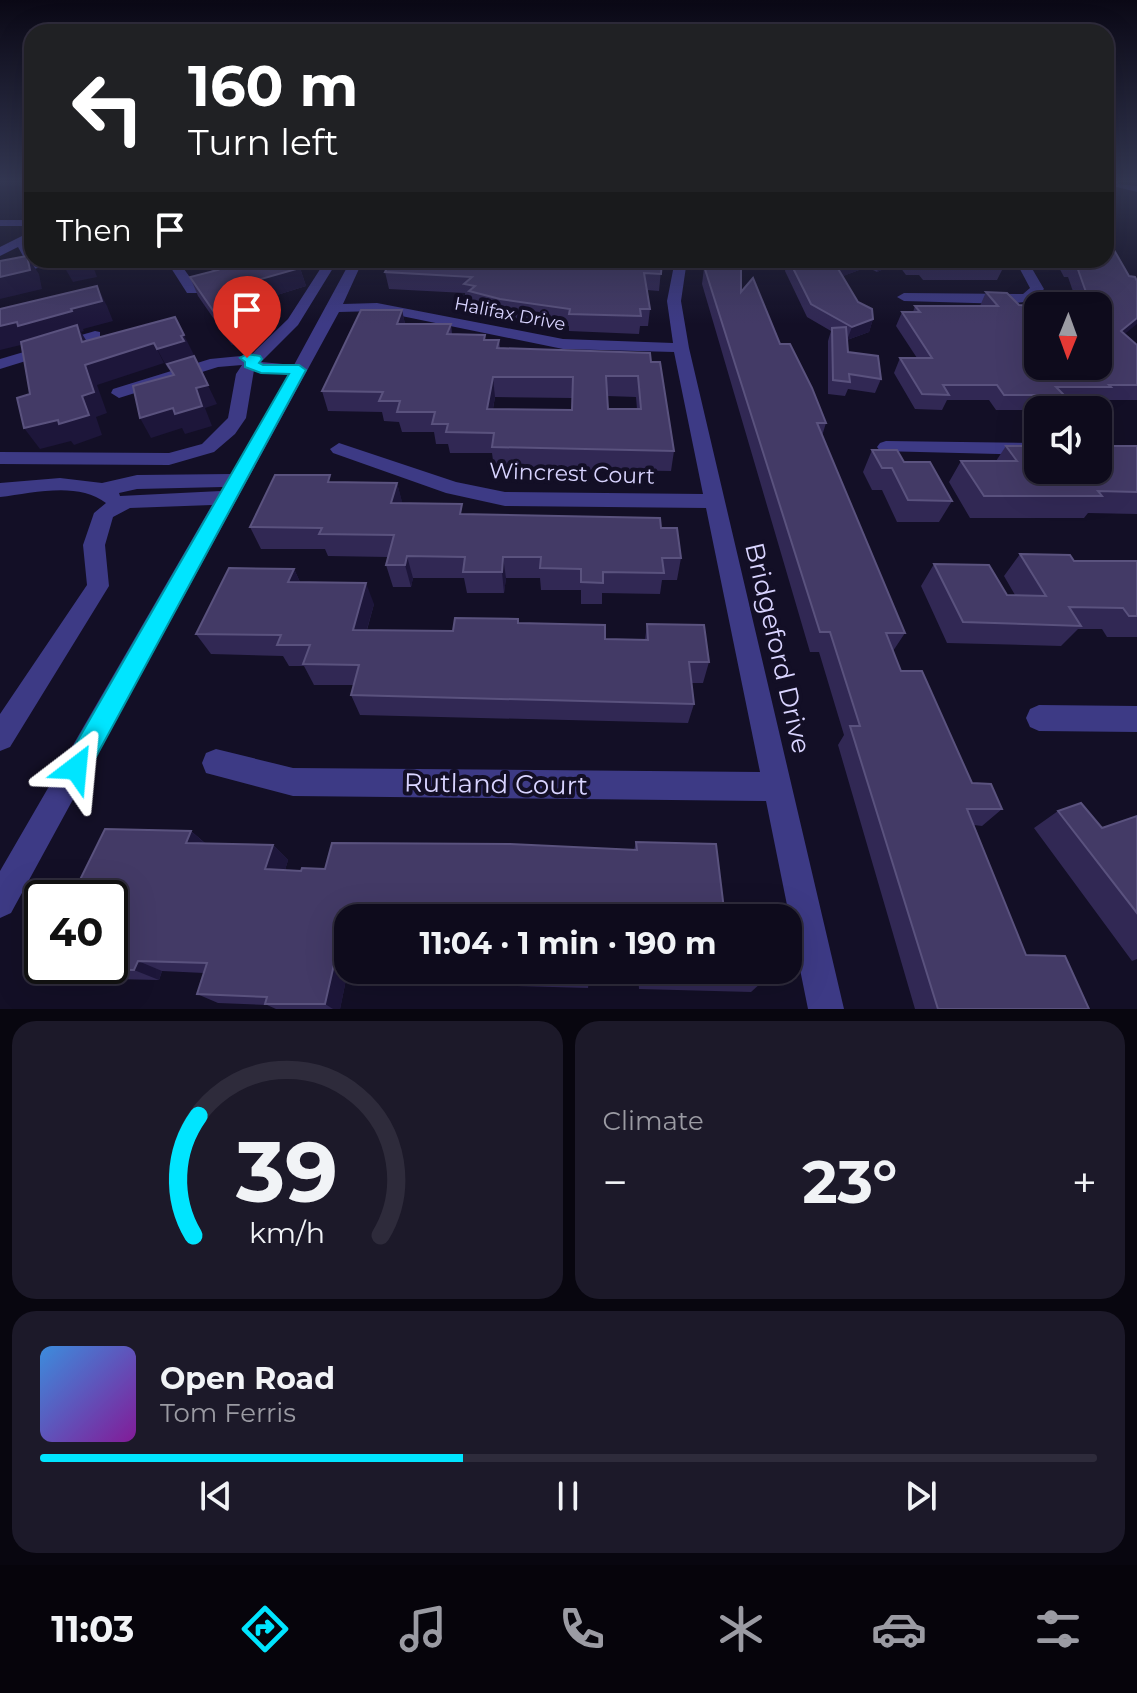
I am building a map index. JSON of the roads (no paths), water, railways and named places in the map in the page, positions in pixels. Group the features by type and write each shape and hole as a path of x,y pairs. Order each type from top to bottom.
{"street":[{"path":"0,252 24,232"},
{"path":"0,275 31,268"},
{"path":"177,268 192,290"},
{"path":"0,458 147,460 193,454 216,442 237,418 244,374 252,362 293,322 327,268"},
{"path":"0,902 334,308 353,268"},
{"name":"Bridgeford Drive","path":"676,268 674,301 681,348 826,1009"},
{"path":"904,297 1027,298 1037,289 1025,268"},
{"name":"Halifax Drive","path":"334,308 377,307 563,344 681,348"},
{"path":"0,364 95,335"},
{"path":"119,393 216,362 252,362 270,370 299,370"},
{"path":"886,447 1024,449"},
{"name":"Wincrest Court","path":"339,449 453,488 505,499 714,501"},
{"path":"0,490 90,484 111,497 151,499 232,489"},
{"path":"0,738 98,586 94,545 111,497"},
{"path":"1039,718 1137,719"},
{"name":"Rutland Court","path":"216,763 293,782 779,787"}]}
